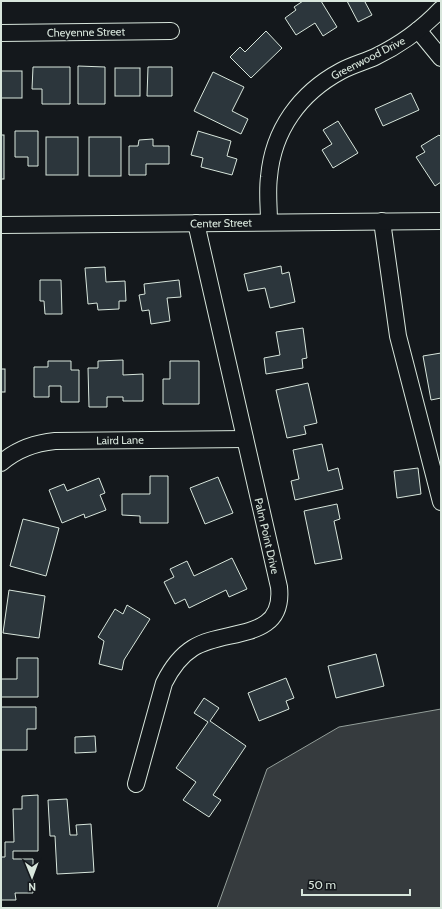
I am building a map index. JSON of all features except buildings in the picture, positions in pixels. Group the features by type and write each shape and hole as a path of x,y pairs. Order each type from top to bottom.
{"street":[{"name":"Greenwood Drive","path":"269,222 268,177 272,157 283,127 294,110 308,94 324,81 342,70 375,57 398,45 418,30 441,9"},
{"path":"418,30 441,58"},
{"name":"Cheyenne Street","path":"1,33 171,31"},
{"path":"382,221 398,336 441,502"},
{"name":"Center Street","path":"1,225 441,221"},
{"name":"Palm Point Drive","path":"136,784 164,683 169,672 184,654 204,642 254,630 264,625 272,618 278,608 280,597 279,587 196,223"},
{"name":"Laird Lane","path":"1,463 25,447 50,441 245,439"}],"shaded area":[{"path":"441,709 441,908 217,908 267,769 339,727"}]}
